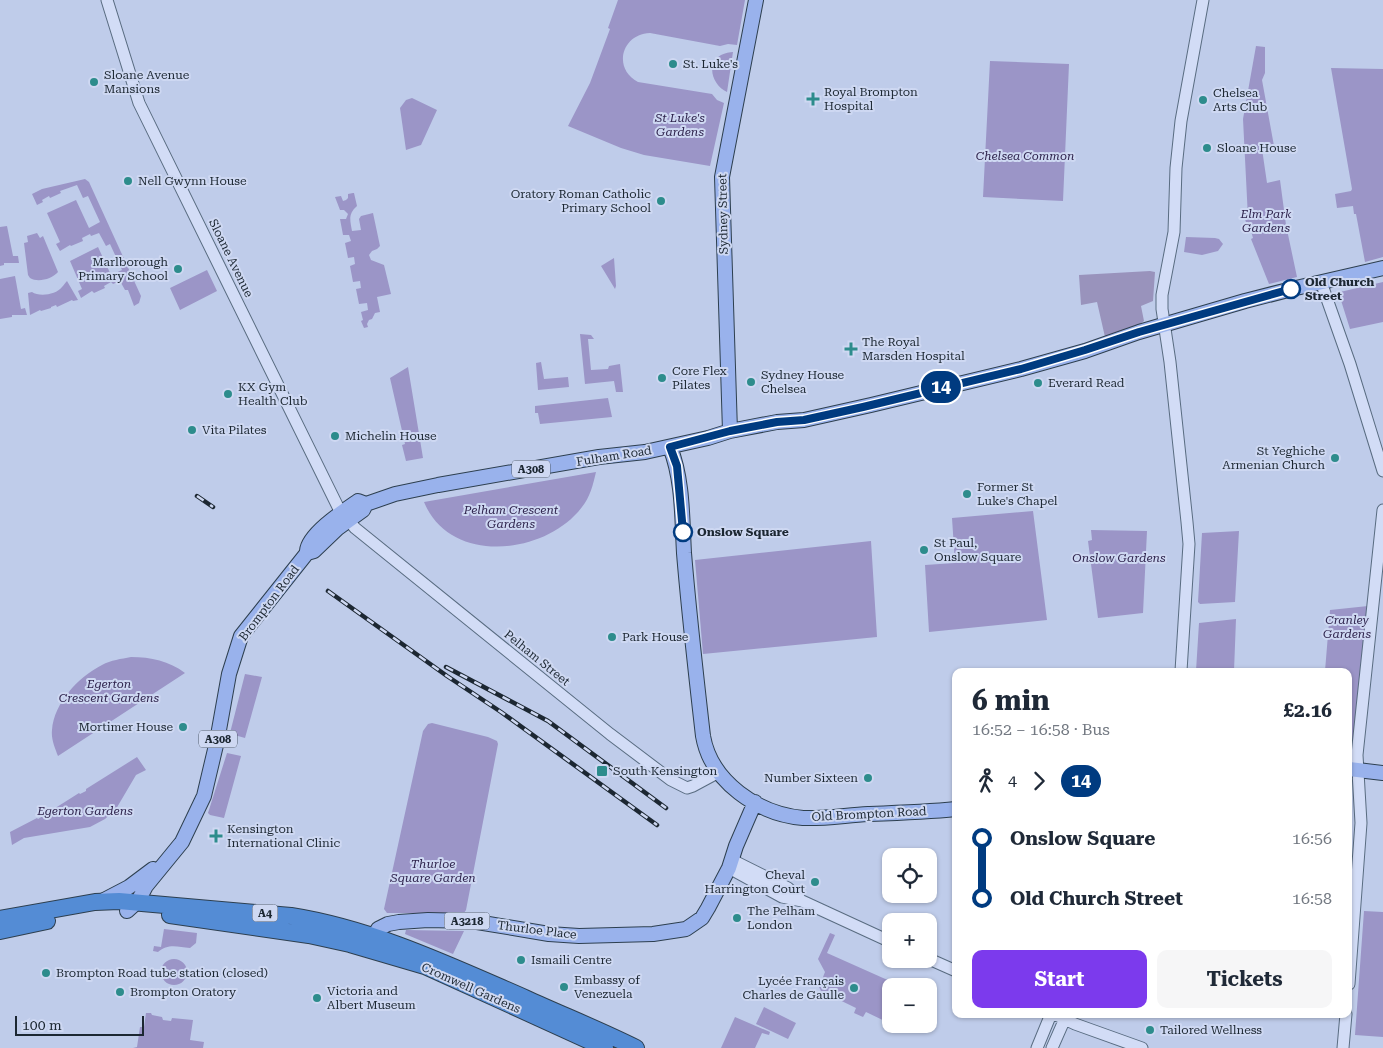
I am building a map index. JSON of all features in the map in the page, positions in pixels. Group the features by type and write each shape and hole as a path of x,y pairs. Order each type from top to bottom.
{"highway":[{"name":"Brompton Road","path":"0,919 95,902 132,906"},
{"name":"A4","path":"0,931 132,906 292,916 334,924 375,936"},
{"name":"Thurloe Place","path":"132,906 271,928 350,944"},
{"name":"Cromwell Gardens","path":"375,936 454,967 536,1010"},
{"name":"Cromwell Gardens","path":"350,944 438,972 536,1010"},
{"name":"A4","path":"536,1010 605,1048"},
{"name":"A4","path":"536,1010 636,1048"}],"main road":[{"name":"Sydney Street","path":"730,431 722,177 756,0"},
{"name":"Fulham Road","path":"344,516 363,510 366,504 438,484 670,447 730,431 777,422 804,420 1013,371 1245,302 1383,268"},
{"name":"Old Brompton Road","path":"670,447 676,462 682,507 688,588 705,746 723,779 755,802 777,813 804,818 952,809"},
{"name":"Brompton Road","path":"132,906 182,842 204,796 218,741 229,674 241,636 307,553 314,551 344,516"},
{"path":"1353,769 1383,773"},
{"name":"A3218","path":"731,864 755,802"},
{"name":"Brompton Road","path":"95,902 114,896 129,887 173,853"},
{"name":"Thurloe Place","path":"350,944 363,945 369,942 375,936 378,929 388,924 428,920 471,922 549,934 618,936 677,931 686,929 702,918 731,864"}],"street":[{"name":"Sloane Avenue","path":"107,0 142,110 344,516"},
{"path":"1181,668 1188,522 1162,295 1174,232 1176,168 1181,121 1203,0"},
{"path":"1321,282 1350,364 1383,471"},
{"path":"1352,944 1361,823 1353,769 1358,745 1383,510"},
{"name":"Pelham Street","path":"344,516 355,528 610,734 671,780 686,788 694,786 718,772"},
{"path":"731,864 788,888 802,901 882,938"},
{"path":"937,963 952,969"},
{"path":"1037,1048 1057,1018"},
{"path":"1052,1048 1058,1018"},
{"path":"1067,1018 1142,1048"},
{"path":"1343,1048 1346,1018"}],"green space":[{"name":"St Luke's Gardens","path":"618,0 745,0 737,45 728,44 720,46 650,33 633,39 627,45 624,53 625,69 638,82 712,94 717,100 724,103 710,166 644,155 621,148 568,126 590,83 610,29 608,28"},
{"name":"Elm Park Gardens","path":"1256,46 1265,47 1265,73 1262,80 1274,146 1262,149 1267,183 1280,180 1286,225 1297,277 1269,284 1245,219 1248,218 1243,119"},
{"path":"733,52 727,92 718,85 712,69 716,59 723,54"},
{"name":"Chelsea Common","path":"990,61 1069,64 1063,201 983,197"},
{"path":"1331,68 1383,69 1383,257 1365,262 1353,206 1337,208 1335,194 1351,191 1352,189"},
{"path":"412,98 437,110 421,145 406,150 400,108 406,100"},
{"path":"85,179 89,182 141,296 139,303 134,306 128,290 125,290 120,281 113,284 111,282 104,286 105,288 94,293 92,291 81,298 78,291 82,289 70,261 98,247 111,275 122,270 110,244 106,246 99,233 91,236 90,234 82,238 83,241 70,245 60,251 56,244 60,242 47,213 76,200 89,228 100,222 88,196 83,198 77,185 60,191 61,193 50,198 49,196 37,205 32,194 42,189"},
{"path":"354,193 357,206 350,220 352,231 361,230 359,219 361,216 373,213 380,246 369,255 371,260 384,265 391,294 377,297 380,312 375,313 367,324 368,327 364,328 361,321 363,320 361,312 368,310 367,303 359,304 356,289 361,288 360,281 353,282 350,266 355,264 354,257 348,258 345,243 351,241 349,235 343,235 340,219 346,219 348,214 344,210 340,210 335,197 341,196 343,201 348,198 348,194"},
{"path":"7,226 13,256 18,256 19,263 4,263 4,265 0,266 0,227"},
{"path":"37,233 40,238 43,236 58,272 45,280 33,279 28,275 24,243 28,242 27,236"},
{"path":"1186,237 1215,238 1219,239 1223,244 1218,251 1202,255 1184,252"},
{"path":"614,258 616,286 615,289 601,266"},
{"path":"207,270 217,291 180,310 170,288"},
{"path":"15,276 21,309 25,308 27,315 12,315 12,317 0,319 0,279"},
{"path":"67,281 78,300 72,300 57,307 56,305 40,310 30,315 28,293 32,292 43,295 56,292"},
{"path":"1383,282 1383,322 1350,329 1340,292"},
{"path":"580,334 591,335 594,339 588,339 591,370 608,369 609,366 620,364 623,392 616,392 614,381 585,384"},
{"path":"541,362 544,379 568,377 569,387 538,390 536,363"},
{"path":"408,367 423,458 406,461 402,445 405,444 390,378"},
{"path":"608,398 612,417 540,424 538,413 535,413 535,406"},
{"name":"Pelham Crescent Gardens","path":"596,472 587,499 582,507 566,523 546,535 523,543 499,546 476,544 455,537 437,523 424,502"},
{"path":"1033,511 1047,620 929,632 925,565 955,563 952,518"},
{"name":"Onslow Gardens","path":"1091,530 1147,531 1143,613 1098,618 1088,541 1092,540"},
{"name":"Onslow Gardens","path":"1239,531 1235,602 1200,604 1198,602 1202,533"},
{"name":"Onslow Square","path":"871,541 877,637 703,654 695,560"},
{"name":"Cranley Gardens","path":"1368,606 1355,760 1352,760 1352,668 1325,668 1330,610"},
{"path":"1236,619 1234,668 1196,668 1199,623"},
{"name":"Egerton Crescent Gardens","path":"131,657 160,660 173,665 185,673 58,756 52,730 57,710 62,701 84,676 93,670 112,661"},
{"path":"245,674 262,677 245,738 230,733"},
{"name":"Thurloe Square Garden","path":"432,723 488,737 497,741 498,744 466,910 464,913 387,913 384,909 423,731 428,724"},
{"path":"227,753 241,756 224,818 208,813"},
{"name":"Egerton Gardens","path":"137,757 146,770 136,775 116,809 105,819 90,827 24,838 12,845 10,832 38,819 79,793 86,791 86,789"},
{"path":"1364,911 1383,912 1383,1037 1355,1035"},
{"path":"164,929 197,933 196,943 190,948 177,946 166,947 158,952 153,951 154,946 161,947"},
{"path":"406,930 464,931 453,954 405,934"},
{"path":"830,933 835,935 827,953 883,978 882,1020 866,1012 863,1017 854,1013 856,1008 821,991 819,987 825,972 818,959"},
{"path":"174,959 183,963 187,972 183,981 174,985 165,981 161,972 165,963"},
{"path":"764,1007 796,1023 788,1039 756,1024"},
{"path":"146,1013 162,1017 163,1020 171,1021 172,1018 193,1020 190,1040 204,1042 203,1048 133,1048 137,1047 140,1027 144,1027"},
{"path":"735,1017 770,1032 769,1035 762,1033 755,1048 721,1048"}],"shaded area":[{"path":"1155,272 1153,301 1141,306 1144,321 1137,326 1105,337 1097,302 1081,305 1079,275"}],"railway":[{"path":"197,496 213,507"},
{"path":"328,591 501,712 657,825"},
{"path":"446,667 548,721 666,808"}],"bus line":[{"name":"14","path":"683,532 677,466 670,447 730,431 777,422 804,420 863,407 1021,369 1139,332 1291,289"}],"place":[{"name":"St. Luke's","path":"673,64"},
{"name":"Sloane Avenue Mansions","path":"94,82"},
{"name":"Royal Brompton Hospital","path":"813,99"},
{"name":"Chelsea Arts Club","path":"1203,100"},
{"name":"Sloane House","path":"1207,148"},
{"name":"Nell Gwynn House","path":"128,181"},
{"name":"Oratory Roman Catholic Primary School","path":"661,201"},
{"name":"Marlborough Primary School","path":"178,269"},
{"name":"Old Church Street","path":"1291,289"},
{"name":"The Royal Marsden Hospital","path":"851,349"},
{"name":"Core Flex Pilates","path":"662,378"},
{"name":"Sydney House Chelsea","path":"751,382"},
{"name":"Everard Read","path":"1038,383"},
{"name":"KX Gym Health Club","path":"228,394"},
{"name":"Vita Pilates","path":"192,430"},
{"name":"Michelin House","path":"335,436"},
{"name":"St Yeghiche Armenian Church","path":"1335,458"},
{"name":"Former St Luke's Chapel","path":"967,494"},
{"name":"Onslow Square","path":"683,532"},
{"name":"St Paul, Onslow Square","path":"924,550"},
{"name":"Park House","path":"612,637"},
{"name":"Mortimer House","path":"183,727"},
{"name":"South Kensington","path":"602,771"},
{"name":"Number Sixteen","path":"868,778"},
{"name":"Kensington International Clinic","path":"216,836"},
{"name":"Cheval Harrington Court","path":"815,882"},
{"name":"The Pelham London","path":"737,918"},
{"name":"Ismaili Centre","path":"521,960"},
{"name":"Brompton Road tube station (closed)","path":"46,973"},
{"name":"Embassy of Venezuela","path":"564,987"},
{"name":"Lycée Français Charles de Gaulle","path":"854,988"},
{"name":"Brompton Oratory","path":"120,992"},
{"name":"Victoria and Albert Museum","path":"317,998"},
{"name":"Tailored Wellness","path":"1150,1030"}]}
